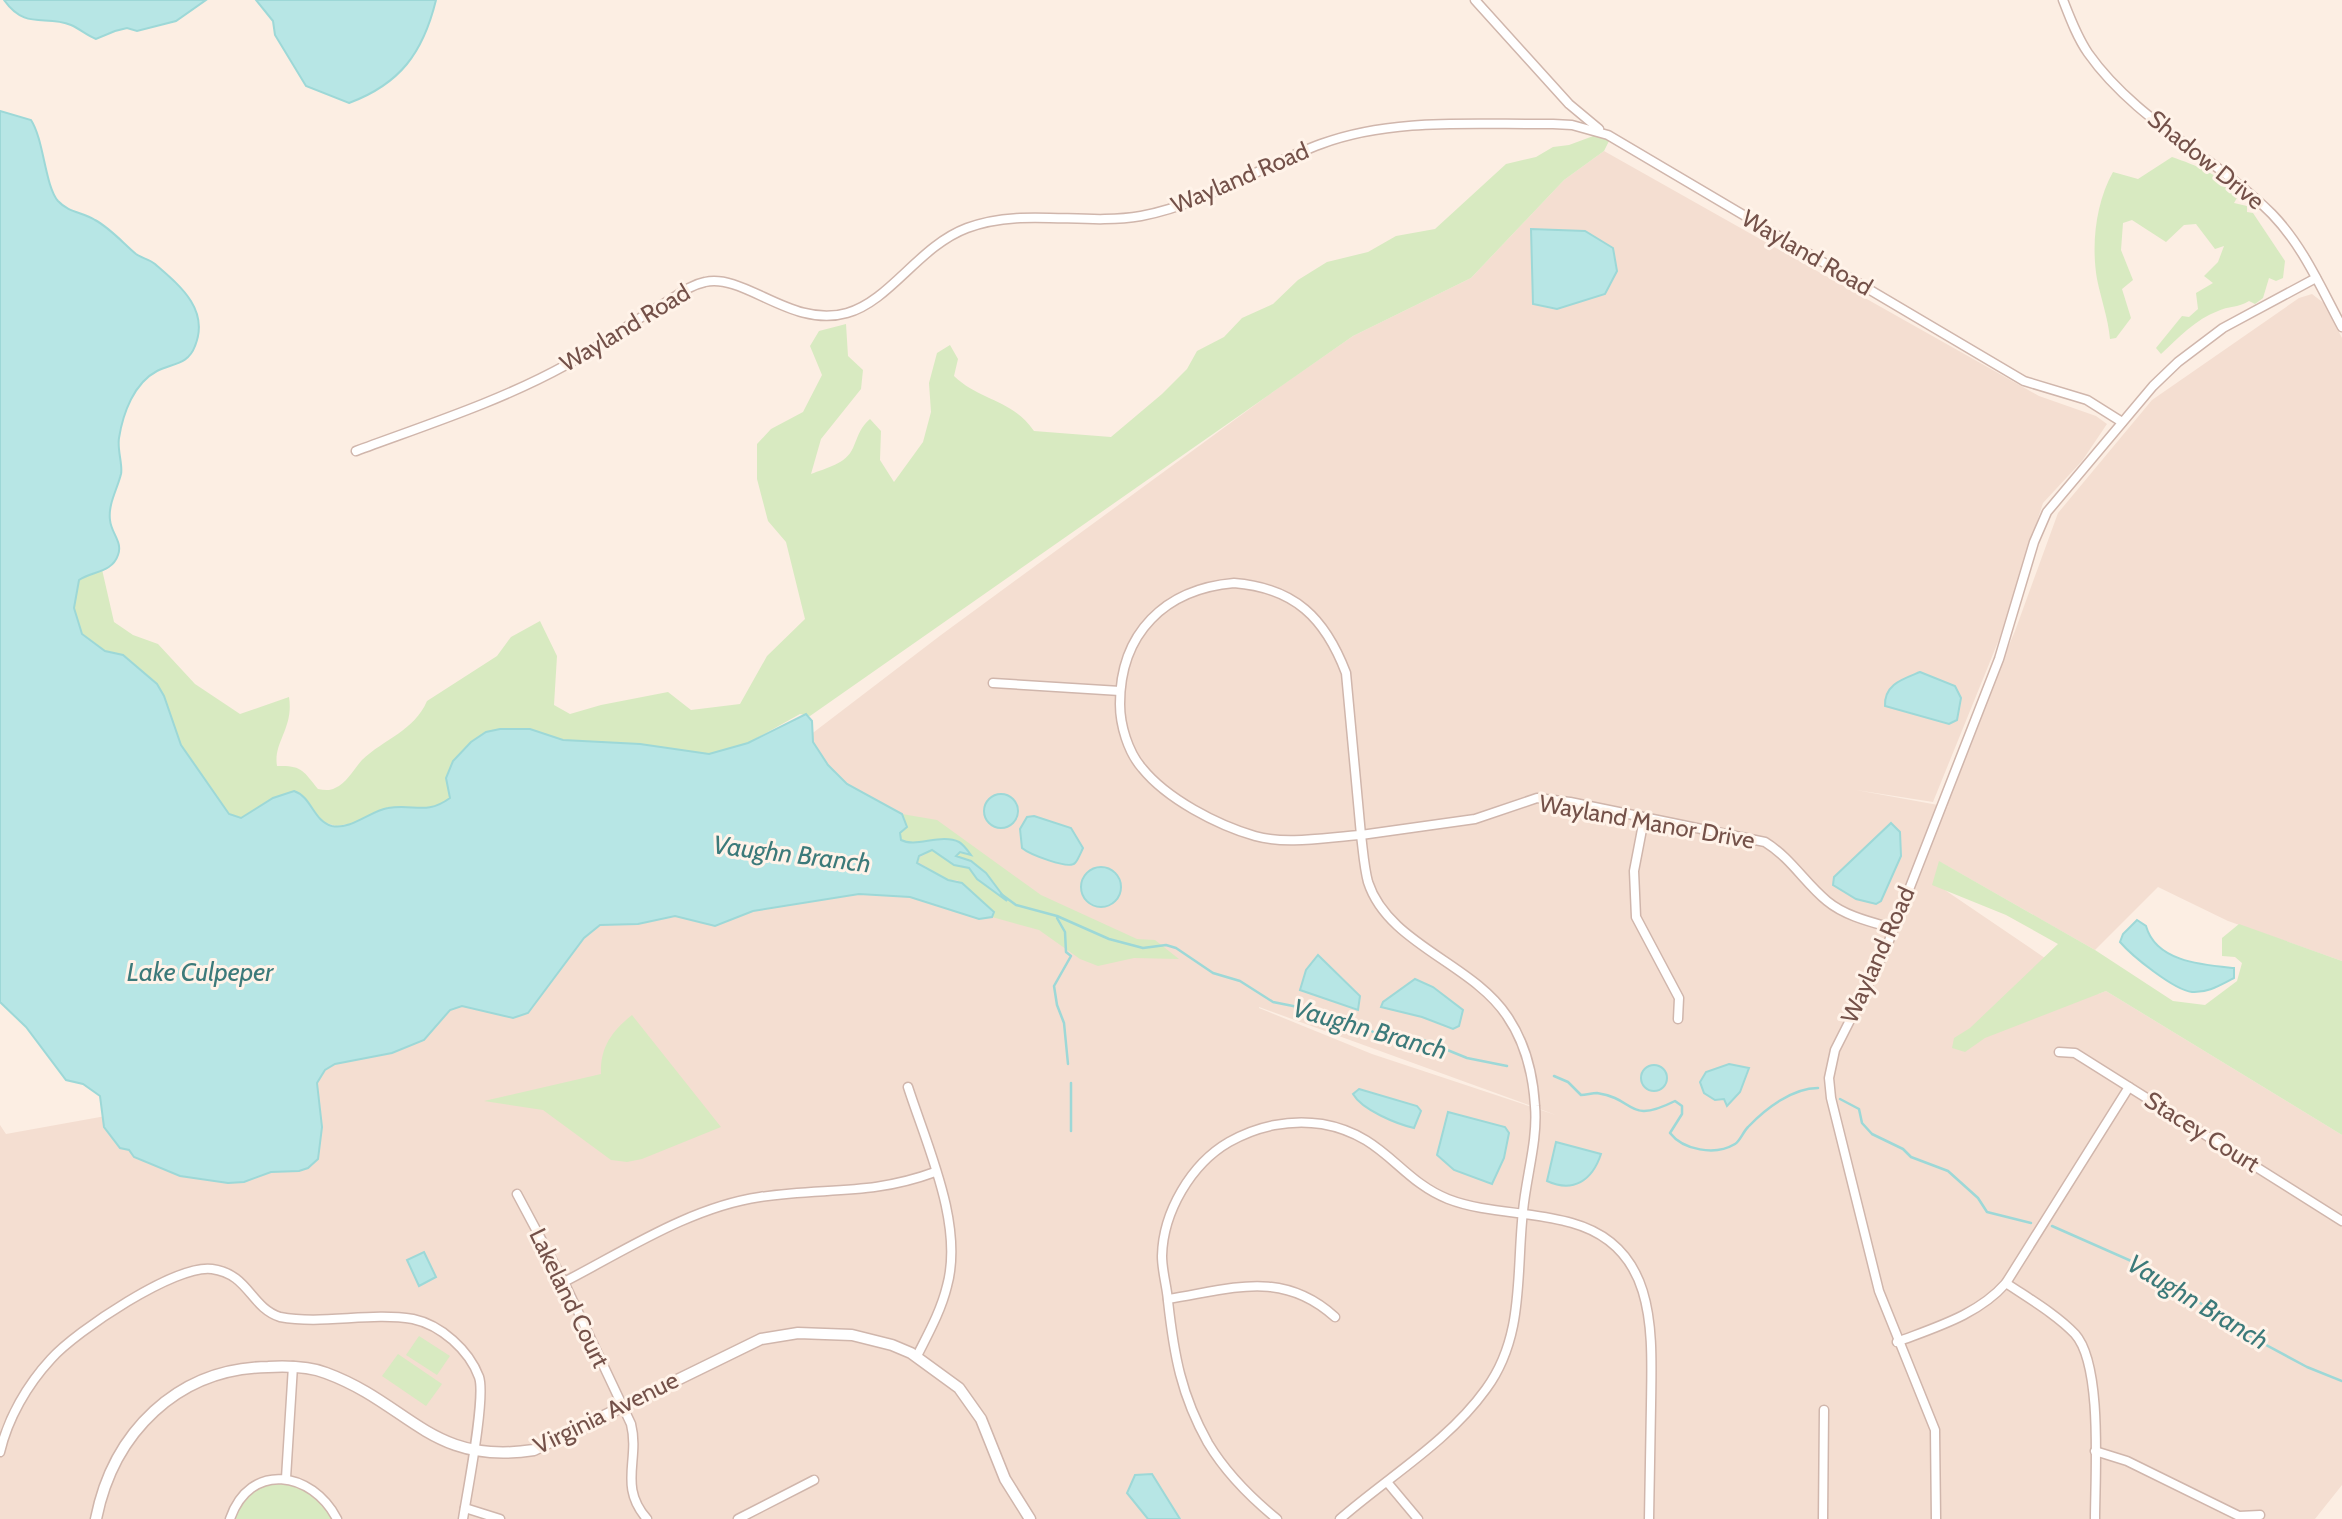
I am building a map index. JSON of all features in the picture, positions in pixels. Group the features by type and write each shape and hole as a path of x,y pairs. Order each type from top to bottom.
{"street":[{"path":"1475,0 1569,104 1608,135"},
{"name":"Shadow Drive","path":"2063,0 2087,51 2102,71 2132,100 2272,214 2291,236 2342,327"},
{"name":"Wayland Road","path":"356,451 538,379 702,282 723,281 806,314 833,316 847,313 871,301 929,248 972,226 997,220 1115,219 1161,211 1352,134 1430,126 1553,124 1572,125 1608,135 2024,381 2087,400 2122,422"},
{"name":"Wayland Road","path":"1936,1519 1935,1430 1897,1342 1879,1291 1832,1103 1829,1078 1835,1050 1875,974 1999,659 2043,520 2056,497 2153,386 2200,344 2316,278"},
{"name":"Wayland Manor Drive","path":"1340,1519 1465,1415 1487,1389 1507,1354 1515,1322 1522,1213 1536,1110 1532,1077 1523,1045 1507,1016 1485,989 1413,939 1392,921 1368,883 1361,835 1346,673 1328,634 1316,619 1292,599 1256,585 1234,583 1213,585 1180,597 1166,606 1141,632 1123,667 1120,691 1123,728 1140,766 1180,800 1256,837 1304,839 1361,835 1449,824 1537,798 1765,842 1785,854 1830,904 1859,918 1892,928"},
{"path":"993,683 1120,691"},
{"path":"1644,819 1634,871 1636,917 1679,998 1678,1019"},
{"name":"Stacey Court","path":"2059,1052 2075,1053 2342,1221"},
{"path":"908,1087 946,1202 953,1240 948,1285 917,1356"},
{"path":"1897,1342 1975,1310 1992,1299 2006,1283 2129,1087"},
{"path":"1277,1519 1230,1475 1208,1443 1186,1397 1173,1352 1162,1256 1177,1198 1195,1171 1218,1149 1242,1135 1281,1122 1320,1124 1346,1129 1374,1143 1426,1187 1449,1199 1574,1223 1604,1238 1632,1266 1646,1296 1652,1329 1649,1519"},
{"path":"564,1282 717,1207 761,1196 869,1190 906,1183 935,1172"},
{"name":"Lakeland Court","path":"517,1194 564,1282 631,1424 636,1443 629,1485 637,1508 647,1519"},
{"path":"0,1452 13,1414 54,1355 122,1304 187,1271 204,1268 237,1278 263,1308 280,1317 414,1320 447,1334 465,1353 480,1378 481,1410 472,1451 463,1519"},
{"path":"2006,1283 2076,1335 2088,1358 2093,1386 2095,1519"},
{"path":"1168,1299 1277,1285 1301,1293 1335,1317"},
{"name":"Virginia Avenue","path":"96,1519 112,1464 129,1438 155,1409 194,1384 247,1367 293,1366 323,1372 364,1389 432,1437 472,1451 501,1455 534,1450 743,1345 783,1334 852,1335 892,1345 917,1356 946,1375 971,1403 1005,1479 1030,1519"},
{"path":"286,1478 293,1366"},
{"path":"1823,1519 1824,1410"},
{"path":"2095,1451 2127,1461 2239,1516 2260,1515"},
{"path":"230,1519 235,1505 251,1489 270,1479 286,1478 310,1487 327,1501 337,1519"},
{"path":"738,1519 814,1480"},
{"path":"1387,1482 1418,1519"},
{"path":"464,1508 500,1519"}],"shaded area":[{"path":"1604,151 2039,396 2096,416 2107,424 2082,461 2043,503 2000,637 1933,802 1856,790 1949,807 1941,804 2015,631 2058,513 2152,400 2299,298 2312,294 2325,304 2342,338 2342,961 2228,921 2158,887 2095,950 1942,863 1936,884 2098,994 2106,991 2342,1135 2342,1485 2315,1519 0,1519 0,1125 6,1134 150,1108 780,758 941,635 1281,386 1353,336 1471,278 1564,180","holes":["1259,1007 1556,1115 1372,1054"]}],"green space":[{"path":"1596,135 1609,141 1604,151 1564,180 1471,278 1353,336 810,716 800,714 748,743 709,754 640,744 563,740 452,794 449,801 430,811 336,826 317,820 243,820 225,814 101,652 78,635 72,610 73,582 101,565 114,622 133,635 158,644 195,684 240,714 289,697 289,717 278,749 277,766 291,766 301,770 322,790 333,789 343,783 362,760 407,727 427,701 497,656 511,637 540,621 557,656 554,705 570,714 668,692 691,710 740,704 767,656 805,619 786,542 768,521 757,479 757,444 771,429 803,412 822,375 810,346 819,331 846,324 848,356 863,370 861,389 821,439 811,474 846,458 861,429 870,419 881,431 880,460 894,482 923,442 931,412 929,383 937,353 950,345 958,359 954,376 974,391 1016,412 1034,431 1111,437 1187,369 1197,351 1224,337 1242,318 1273,304 1298,280 1327,262 1368,252 1396,236 1435,229 1506,164 1536,157 1553,147 1569,145"},
{"path":"2172,157 2208,172 2232,189 2238,196 2234,203 2247,206 2247,212 2253,213 2285,261 2283,278 2276,281 2269,278 2263,298 2255,304 2249,301 2210,314 2161,354 2156,348 2182,316 2189,317 2198,309 2196,293 2213,283 2204,276 2218,262 2224,246 2215,249 2196,224 2184,225 2166,242 2132,220 2123,223 2121,250 2133,280 2122,289 2131,318 2116,338 2110,339 2095,266 2095,238 2102,196 2113,172 2138,179"},
{"path":"902,814 937,820 1041,895 1137,939 1155,940 1179,959 1134,958 1098,966 1080,959 1039,930 992,917 994,912 957,880 948,880 915,860 933,850 954,865 969,868 977,879 1005,899 993,881 971,861 956,856 960,852 970,854 951,841 909,843 901,840 899,833 905,819"},
{"path":"1939,861 2095,950 2173,1001 2205,1005 2237,981 2242,963 2235,957 2222,956 2222,938 2239,924 2342,961 2342,1135 2106,991 1985,1038 1965,1052 1952,1048 1954,1038 1970,1028 2058,944 2006,915 1932,885"},
{"path":"632,1015 721,1127 642,1159 627,1162 611,1160 543,1110 484,1101 601,1074 601,1064 609,1040"},
{"path":"419,1336 450,1356 437,1375 406,1355"},
{"path":"398,1354 442,1384 426,1406 382,1376"},
{"path":"286,1478 316,1492 336,1519 230,1519 251,1489"}],"water":[{"path":"4,0 206,0 176,21 137,31 127,28 96,39 62,22 28,19 12,10"},
{"path":"256,0 436,0 424,36 407,64 382,86 349,103 306,86 275,35 273,21"},
{"name":"Lake Culpeper","path":"0,111 31,120 39,139 50,185 58,201 67,208 101,223 136,254 155,264 182,289 195,309 199,333 192,352 179,363 149,376 136,391 127,409 119,438 121,474 110,514 119,546 118,555 111,565 79,580 74,608 82,634 105,651 123,655 157,684 164,696 181,745 229,814 241,818 273,798 294,791 305,798 321,819 332,826 353,823 388,808 433,806 450,798 446,778 453,761 471,742 486,732 500,729 530,729 563,740 640,744 709,754 748,743 806,714 812,721 813,742 828,765 847,784 902,814 907,827 900,833 901,840 914,842 944,839 959,842 971,855 960,852 956,856 971,861 986,873 1007,901 977,879 969,868 954,865 932,850 919,856 917,863 948,880 962,883 994,912 992,917 979,919 910,897 859,894 753,911 715,926 675,916 638,924 600,925 584,938 528,1013 513,1018 462,1006 450,1010 424,1040 392,1053 335,1064 325,1070 317,1083 322,1127 318,1159 308,1168 271,1172 244,1182 228,1183 180,1176 134,1157 129,1150 120,1148 104,1127 100,1096 83,1084 66,1080 26,1027 0,1002"},
{"path":"1531,229 1585,231 1613,248 1617,271 1605,294 1557,309 1533,304"},
{"path":"1920,672 1955,686 1961,698 1957,720 1949,724 1885,706 1891,687"},
{"path":"1001,794 1013,799 1018,811 1013,823 1001,828 989,823 984,811 989,799"},
{"path":"1034,816 1071,828 1083,848 1075,863 1057,863 1022,848 1020,829 1027,817"},
{"path":"1891,823 1900,832 1901,856 1881,901 1876,904 1856,899 1833,885 1834,877"},
{"path":"1101,867 1115,873 1121,887 1115,901 1101,907 1087,901 1081,887 1087,873"},
{"path":"2137,920 2146,926 2151,938 2170,954 2195,963 2234,968 2234,978 2198,992 2184,990 2164,979 2120,942 2123,934"},
{"path":"1318,955 1360,996 1358,1010 1300,990 1306,970"},
{"path":"1415,979 1433,987 1463,1010 1459,1026 1453,1029 1422,1017 1381,1007 1383,1002"},
{"path":"1729,1064 1749,1068 1740,1092 1727,1106 1724,1099 1715,1100 1704,1093 1700,1082 1706,1072"},
{"path":"1654,1065 1663,1069 1667,1078 1663,1087 1654,1091 1645,1087 1641,1078 1645,1069"},
{"path":"1359,1089 1417,1106 1421,1111 1414,1128 1390,1120 1364,1106 1353,1094"},
{"path":"1448,1112 1505,1127 1509,1133 1504,1158 1492,1184 1454,1170 1437,1155"},
{"path":"1556,1142 1601,1154 1587,1178 1565,1186 1547,1181"},
{"path":"424,1252 436,1277 419,1286 407,1260"},
{"path":"1152,1474 1180,1519 1148,1519 1127,1493 1135,1475"}],"waterway":[{"name":"Vaughn Branch","path":"1001,894 1016,905 1057,916 1109,939 1143,948 1166,945 1176,948 1213,973 1240,981 1273,1002 1303,1008 1340,1024 1360,1024 1383,1038 1418,1038 1467,1058 1507,1066"},
{"path":"1057,918 1065,932 1066,952 1071,956 1054,986 1064,1023 1068,1064"},
{"name":"Vaughn Branch","path":"1554,1076 1568,1082 1581,1095 1597,1093 1610,1096 1640,1111 1660,1108 1675,1101 1682,1106 1682,1114 1670,1133 1683,1144 1709,1150 1735,1144 1746,1129 1771,1107 1798,1092 1818,1088"},
{"path":"1071,1083 1071,1131"},
{"name":"Vaughn Branch","path":"1840,1099 1859,1109 1862,1123 1872,1134 1903,1149 1911,1157 1948,1171 1978,1198 1987,1212 2031,1223"},
{"name":"Vaughn Branch","path":"2052,1226 2156,1272 2240,1331 2307,1367 2342,1381"}]}
